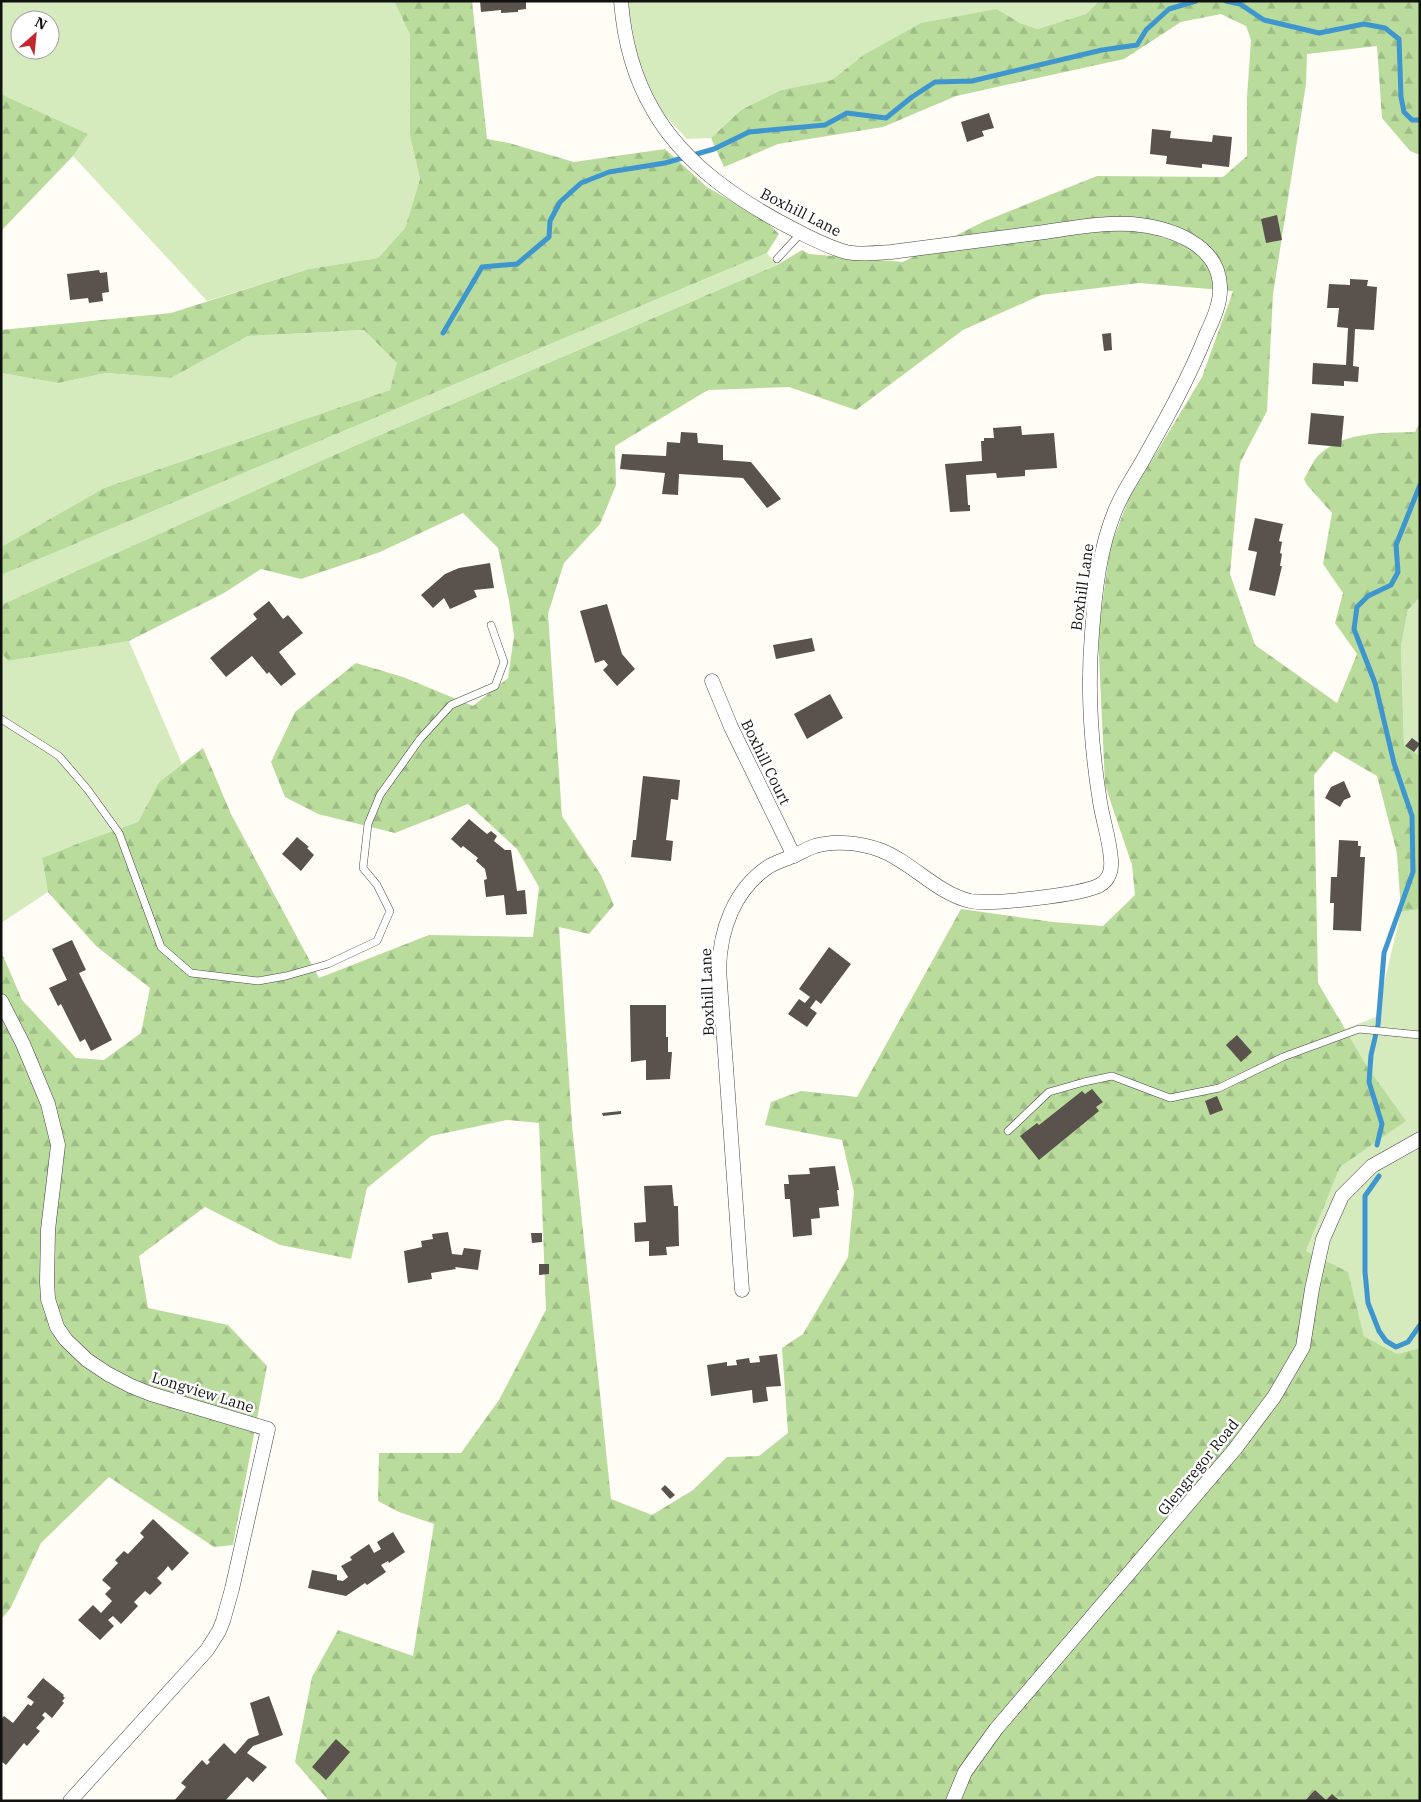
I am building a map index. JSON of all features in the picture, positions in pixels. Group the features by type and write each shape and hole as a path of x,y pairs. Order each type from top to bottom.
{"street":[{"name":"Boxhill Lane","path":"620,1 628,51 643,92 662,124 682,149 698,165 747,203 825,245 847,252 862,254 891,252 1092,225 1128,224 1148,226 1176,234 1196,244 1204,250 1213,262 1220,284 1217,309 1201,348 1168,414 1116,508 1103,544 1091,637 1090,686 1091,728 1100,802 1112,863 1110,874 1106,880 1099,886 1060,896 986,903 958,897 882,850 839,842 816,846 768,868 744,891 726,923 720,950 719,969 742,1290"},
{"name":"Boxhill Court","path":"712,682 730,727 794,856"},
{"name":"Longview Lane","path":"1,1001 23,1044 48,1104 58,1145 48,1230 47,1282 48,1299 57,1327 66,1340 87,1360 131,1386 151,1394 268,1429 232,1589 219,1631 206,1650 70,1801"},
{"name":"Glengregor Road","path":"953,1801 965,1772 996,1729 1235,1450 1274,1397 1303,1347 1312,1289 1323,1239 1342,1196 1372,1166 1420,1138"}],"lane":[{"path":"777,259 801,233"},
{"path":"1,719 59,756 88,790 119,833 161,948 191,973 258,981 286,976 328,964 377,941 390,910 377,885 363,868 368,824 380,795 420,739 438,718 451,705 495,686 504,662 491,625"},
{"path":"1008,1131 1049,1092 1084,1082 1112,1076 1170,1098 1219,1088 1283,1057 1359,1029 1420,1035"}],"green space":[{"path":"1,1 394,1 410,35 410,136 420,179 405,228 378,258 309,269 207,301 73,156 88,134 1,94"},
{"path":"394,1 472,1 487,139 509,143 574,162 665,149 707,187 767,222 779,234 767,253 1,575 1,547 104,488 390,390 397,363 364,330 248,336 171,378 106,373 58,383 1,373 1,330 171,313 309,269 378,258 405,228 420,179 410,136 410,35"},
{"path":"627,1 1099,1 1086,14 1037,29 1020,23 997,9 862,56 832,80 781,90 741,110 711,138 687,139 659,109 636,59"},
{"path":"1099,1 1420,1 1420,155 1410,151 1382,118 1377,46 1307,54 1306,84 1273,294 1267,411 1240,463 1230,574 1255,645 1337,703 1357,654 1335,623 1343,593 1323,564 1332,513 1304,479 1316,458 1331,446 1354,437 1366,435 1415,432 1420,422 1420,597 1408,610 1401,646 1404,746 1420,756 1420,909 1401,912 1397,853 1377,776 1334,751 1314,775 1318,983 1368,1068 1406,1121 1340,1167 1306,1251 1348,1272 1364,1336 1397,1354 1420,1348 1420,1801 329,1801 295,1762 312,1677 338,1630 413,1656 434,1524 399,1512 378,1501 379,1453 461,1453 499,1400 546,1310 539,1123 507,1120 431,1136 367,1188 351,1259 280,1245 205,1207 139,1256 148,1308 228,1325 267,1366 233,1545 214,1547 109,1477 41,1543 10,1609 1,1619 1,951 22,1000 76,1058 104,1060 141,1033 150,988 96,946 48,892 42,858 138,822 159,782 203,748 231,814 319,978 429,935 533,937 539,887 517,849 468,804 395,833 318,814 285,797 271,762 295,712 356,663 403,677 473,706 508,678 514,636 498,548 463,513 380,552 301,579 261,569 224,593 129,641 8,661 1,652 1,605 352,447 777,265 802,250 809,254 903,262 985,221 1097,176 1223,177 1247,156 1247,97 1251,40 1246,26 1221,14 1181,22 1124,59 956,96 883,127 778,144 724,167 711,138 741,110 781,90 832,80 862,56 921,23 997,9 1020,23 1037,29 1086,14","holes":["1139,283 1233,291 1202,377 1129,498 1110,548 1098,634 1105,785 1132,865 1135,895 1103,926 1053,922 961,909 857,1097 801,1091 771,1102 765,1125 842,1140 854,1192 848,1257 803,1334 782,1348 788,1433 759,1456 727,1457 693,1490 652,1515 611,1499 572,1125 559,927 589,934 614,905 601,875 562,816 548,614 564,563 600,524 616,485 615,446 708,390 789,387 856,410 963,330 1041,295"]},
{"path":"1,94 88,134 73,156 1,231"},
{"path":"767,253 777,265 352,447 1,605 1,575"},
{"path":"364,330 398,363 390,390 104,488 1,547 1,373 58,383 106,373 171,378 248,336"},
{"path":"1420,597 1420,756 1404,746 1401,646 1408,610"},
{"path":"129,641 182,764 159,782 138,822 42,858 48,892 1,923 1,652 8,661"},
{"path":"1420,909 1420,1348 1397,1354 1364,1336 1348,1273 1306,1251 1340,1167 1405,1121 1368,1068 1345,1029 1376,1017 1401,912"}],"building":[{"path":"480,1 526,1 526,9 518,10 518,12 501,13 501,10 481,12"},
{"path":"989,113 994,128 982,131 984,136 967,142 961,122"},
{"path":"1152,129 1171,131 1170,138 1212,142 1213,135 1232,137 1229,167 1202,164 1202,168 1166,164 1167,156 1150,154"},
{"path":"1277,215 1282,240 1266,243 1261,219"},
{"path":"99,270 100,273 107,272 109,292 102,293 103,301 89,303 88,298 70,300 67,274"},
{"path":"1350,279 1368,280 1367,286 1377,287 1374,330 1355,329 1353,366 1359,367 1358,382 1344,381 1344,386 1312,384 1313,363 1346,365 1348,328 1337,327 1339,308 1327,308 1329,284 1350,285"},
{"path":"1111,333 1112,350 1104,351 1102,334"},
{"path":"1311,413 1344,416 1341,447 1308,444"},
{"path":"1021,426 1022,435 1054,433 1057,468 1025,470 1025,476 997,478 996,473 966,475 970,511 950,512 945,464 982,461 981,441 984,441 984,438 994,438 993,428"},
{"path":"681,432 697,433 698,443 723,445 723,460 751,462 781,499 767,508 743,478 679,474 678,495 662,494 665,473 620,469 622,454 666,456 667,442 680,443"},
{"path":"1255,518 1283,524 1279,541 1282,542 1280,566 1282,566 1275,596 1249,590 1257,552 1248,550"},
{"path":"490,563 494,588 474,590 477,597 450,609 444,598 433,608 421,595 445,574 459,568"},
{"path":"269,601 283,619 288,615 303,633 279,652 296,674 281,686 269,672 267,674 252,656 226,677 210,658 257,619 253,614"},
{"path":"607,604 622,654 635,669 617,686 603,670 608,665 604,660 595,663 580,611"},
{"path":"812,638 815,651 776,659 773,645"},
{"path":"830,694 843,718 807,739 794,714"},
{"path":"1412,738 1420,744 1414,752 1405,746"},
{"path":"643,776 680,780 678,800 671,799 666,840 673,841 671,861 631,857 633,840 636,840"},
{"path":"1344,781 1351,797 1344,800 1340,807 1325,798 1331,787"},
{"path":"469,819 487,834 491,831 497,836 494,841 505,850 511,850 517,891 525,890 527,914 506,915 504,895 486,897 484,880 487,879 485,869 476,861 478,858 463,846 461,848 451,839"},
{"path":"297,837 309,847 307,848 314,855 301,871 282,854"},
{"path":"1339,840 1358,841 1358,846 1361,846 1360,857 1365,857 1361,931 1333,930 1334,903 1330,903 1331,877 1337,877"},
{"path":"72,940 86,970 79,973 112,1040 91,1051 85,1039 80,1042 61,1004 58,1006 49,988 67,980 52,949"},
{"path":"829,947 851,964 821,1004 816,1000 810,1008 817,1013 807,1027 788,1014 799,999 805,1003 810,997 799,989"},
{"path":"630,1005 666,1005 666,1037 668,1037 668,1052 672,1052 670,1079 646,1080 646,1060 631,1062"},
{"path":"1237,1035 1252,1052 1241,1062 1226,1045"},
{"path":"1092,1089 1103,1102 1096,1107 1099,1111 1039,1160 1020,1136 1037,1123 1039,1125 1082,1091 1085,1094"},
{"path":"1217,1096 1223,1110 1210,1115 1205,1101"},
{"path":"621,1111 621,1114 603,1116 602,1113"},
{"path":"835,1166 839,1190 837,1190 839,1206 819,1208 820,1218 811,1219 812,1235 793,1237 790,1199 785,1199 784,1184 789,1184 788,1175 810,1174 809,1168"},
{"path":"672,1185 674,1206 678,1206 679,1246 666,1247 667,1255 649,1256 649,1241 635,1242 634,1223 646,1222 644,1186"},
{"path":"448,1232 452,1254 462,1255 464,1248 481,1250 478,1270 455,1267 456,1269 431,1273 432,1279 408,1283 404,1251 422,1247 421,1241 433,1239 432,1234"},
{"path":"531,1233 542,1233 542,1242 532,1243"},
{"path":"539,1264 549,1264 549,1274 539,1275"},
{"path":"777,1354 781,1386 766,1387 768,1401 753,1403 752,1390 711,1396 707,1365 727,1362 727,1366 737,1365 736,1360 749,1358 750,1363 760,1362 759,1356"},
{"path":"665,1485 675,1495 670,1499 661,1489"},
{"path":"153,1519 189,1553 172,1571 168,1566 157,1578 162,1583 150,1595 145,1591 134,1602 138,1606 121,1624 113,1616 108,1620 114,1626 100,1640 78,1620 93,1605 101,1613 112,1601 105,1594 111,1588 102,1580 118,1563 115,1560 124,1551 128,1554 144,1537 140,1533"},
{"path":"393,1532 405,1552 389,1563 388,1561 381,1565 386,1572 367,1585 365,1583 346,1596 308,1588 312,1570 337,1575 337,1580 343,1581 348,1577 341,1566 352,1560 350,1557 369,1544 374,1553 381,1549 377,1542"},
{"path":"43,1678 64,1695 65,1698 62,1701 64,1703 52,1718 45,1712 42,1715 45,1718 36,1728 40,1731 27,1746 24,1743 6,1765 1,1761 1,1719 4,1716 13,1723 28,1704 31,1706 34,1702 27,1697"},
{"path":"269,1696 283,1735 253,1746 247,1753 267,1767 253,1782 247,1777 225,1801 174,1801 186,1787 181,1783 202,1760 207,1765 210,1762 208,1760 224,1743 235,1754 248,1739 259,1735 250,1703"},
{"path":"336,1739 350,1752 326,1780 312,1767"},
{"path":"1315,1790 1326,1800 1332,1794 1340,1801 1305,1801"}],"waterway":[{"path":"443,333 482,267 517,264 549,237 550,221 560,202 581,183 609,172 665,163 714,149 749,132 825,125 847,113 886,118 912,97 935,82 972,81 1102,50 1137,45 1146,30 1169,9 1196,1"},
{"path":"1226,1 1240,4 1264,20 1319,33 1364,24 1385,28 1399,39 1401,97 1404,112 1412,120 1420,120"},
{"path":"1377,1145 1382,1124 1369,1082 1371,1055 1378,1025 1384,953 1413,872 1412,816 1394,763 1375,683 1354,629 1357,607 1368,596 1391,585 1398,572 1396,545 1420,485"},
{"path":"1379,1176 1365,1196 1365,1272 1368,1303 1379,1331 1386,1341 1396,1347 1408,1342 1420,1325"}]}
